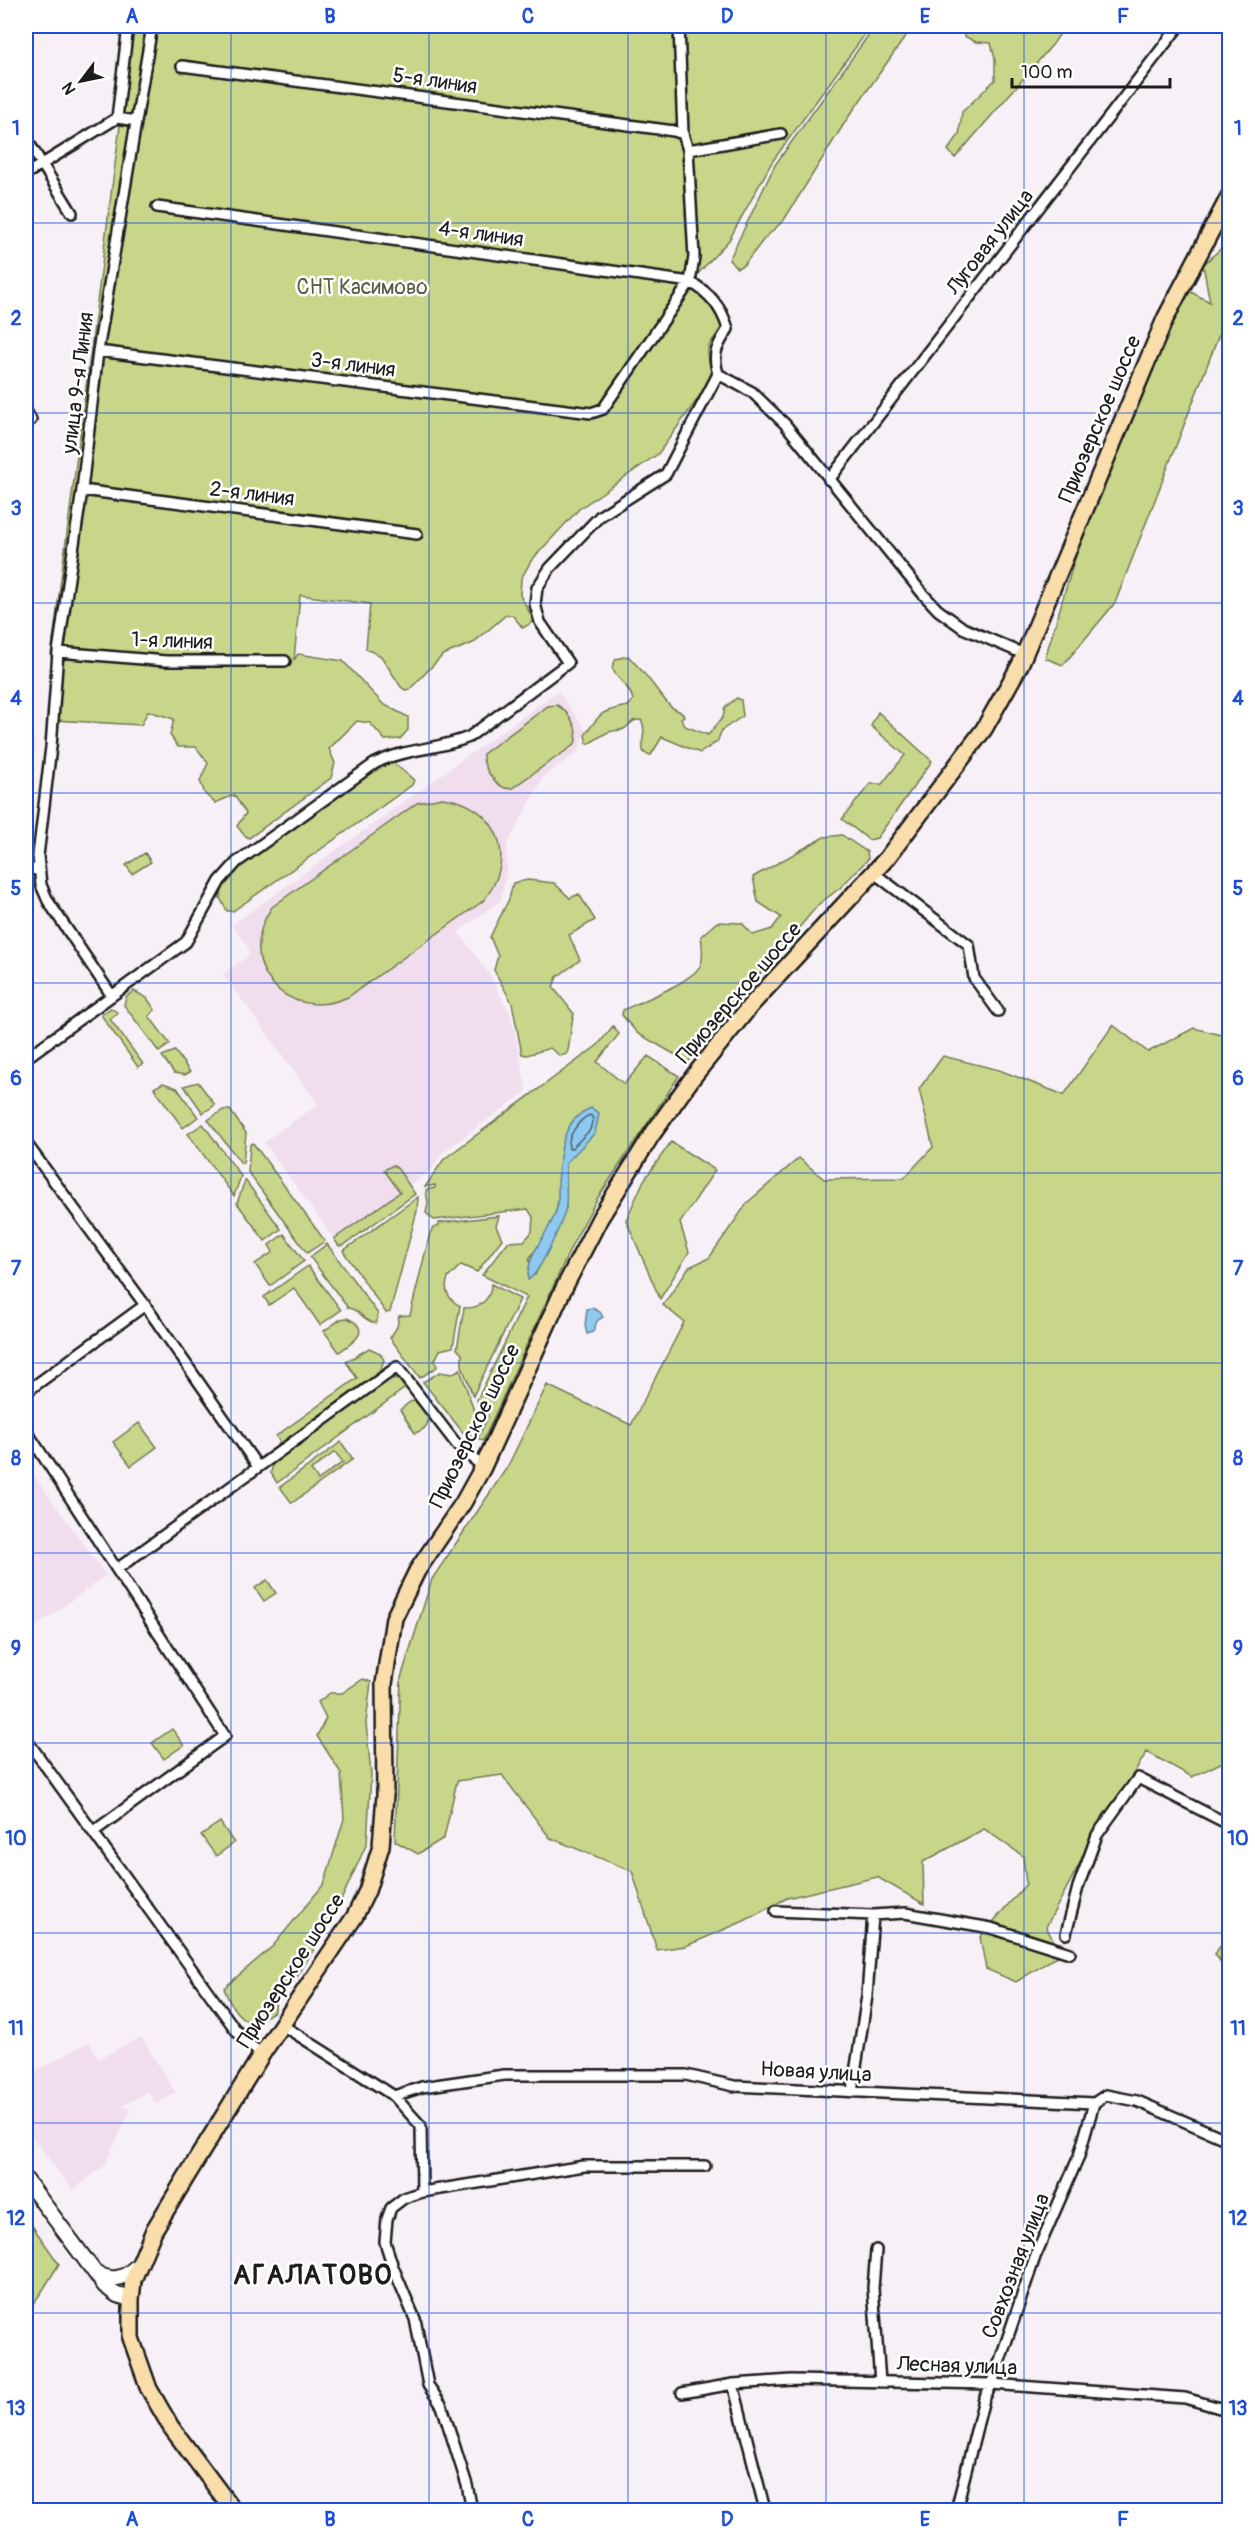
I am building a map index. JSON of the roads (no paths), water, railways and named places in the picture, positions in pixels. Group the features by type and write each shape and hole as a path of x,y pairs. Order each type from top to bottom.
{"main road":[{"name":"Приозерское шоссе","path":"233,2511 171,2427 149,2389 131,2338 131,2299 138,2265 154,2230 262,2054 339,1942 367,1891 381,1846 385,1795 384,1684 394,1618 417,1571 463,1503 483,1467 563,1290 600,1218 651,1137 721,1039 874,873 984,729 1019,666 1165,319 1230,195"},
{"path":"26,2180 105,2286 117,2295 131,2299"},
{"path":"93,2271 104,2278 113,2279 131,2272 138,2265"}],"street":[{"path":"117,118 128,26"},
{"name":"улица 9-я Линия","path":"112,996 48,901 41,885 39,868 58,652 82,490 98,351 152,26"},
{"path":"26,1058 186,942 220,881 237,862 374,764 390,755 452,744 469,737 568,663 540,622 535,604 537,588 550,568 600,516 666,474 718,374 714,360 716,349 728,329 724,318 706,291 690,282 693,257 688,150 683,134 679,26"},
{"name":"Луговая улица","path":"829,480 1179,26"},
{"name":"5-я линия","path":"182,66 683,134"},
{"path":"26,174 117,118 136,121"},
{"path":"688,150 781,134"},
{"path":"26,138 72,213"},
{"name":"4-я линия","path":"157,207 690,282"},
{"name":"3-я линия","path":"98,351 591,413 603,409 690,282"},
{"path":"718,374 752,392 786,424 829,480 938,610 1019,666"},
{"path":"26,411 31,420"},
{"name":"2-я линия","path":"82,490 417,534"},
{"name":"1-я линия","path":"58,652 166,661 285,661"},
{"path":"26,871 39,868"},
{"path":"874,873 969,945 974,978 998,1011"},
{"path":"26,1143 145,1305 258,1467"},
{"path":"26,1392 145,1305"},
{"path":"117,1569 397,1367 457,1444 483,1467"},
{"path":"26,1430 225,1737 93,1832"},
{"path":"26,1739 235,2029 245,2041 262,2054"},
{"path":"1066,1934 1078,1887 1097,1835 1138,1778 1230,1825"},
{"path":"776,1911 873,1915 905,1913 991,1928 1070,1953"},
{"path":"852,2092 867,1996 873,1915"},
{"path":"282,2025 394,2096 421,2126 422,2192"},
{"name":"Новая улица","path":"394,2096 422,2087 504,2075 686,2075 734,2086 1094,2103 1106,2095 1137,2101 1230,2141"},
{"name":"Совхозная улица","path":"956,2511 984,2399 992,2384 1035,2257 1079,2156 1094,2103"},
{"path":"472,2511 467,2485 442,2406 428,2385 415,2319 385,2242 387,2219 392,2208 404,2198 422,2192 584,2166 705,2166"},
{"path":"876,2250 873,2288 880,2382"},
{"name":"Лесная улица","path":"682,2393 733,2385 792,2380 992,2384 1185,2398 1230,2411"},
{"path":"733,2385 765,2511"}],"water":[{"path":"591,1108 599,1113 595,1133 566,1163 564,1213 544,1258 528,1280 528,1270 534,1252 558,1206 560,1154 567,1131 580,1114"},
{"path":"592,1308 600,1312 603,1317 597,1321 593,1332 587,1334 585,1326 587,1309"}],"district":[{"name":"АГАЛАТОВО","path":"313,2275"}],"park label":[{"name":"СНТ Касимово","path":"362,287"}]}
